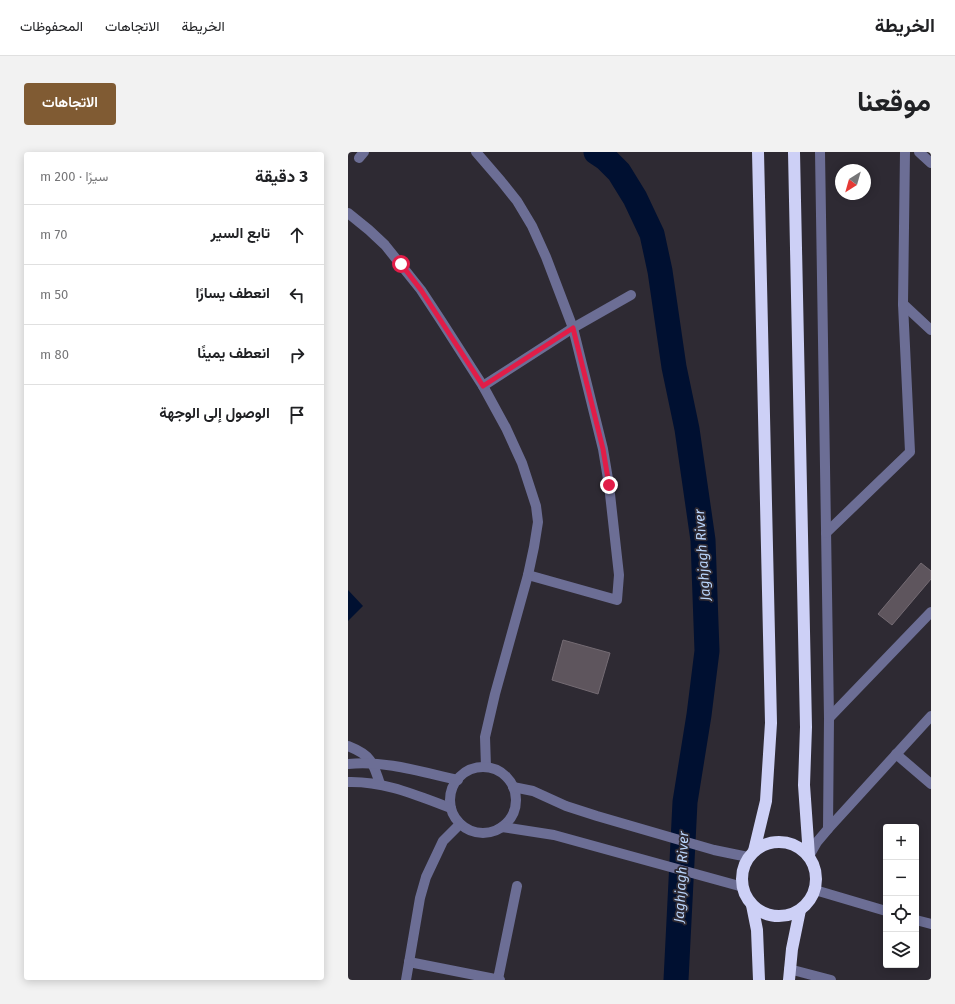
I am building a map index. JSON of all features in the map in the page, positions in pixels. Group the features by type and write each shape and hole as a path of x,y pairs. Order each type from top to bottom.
{"highway":[{"path":"751,854 770,843 783,842 803,850 809,856 816,872 815,890 809,901 800,910 784,916 775,916 759,911 752,905 742,887 742,873 751,854 766,801 772,723 758,152"},
{"path":"794,152 806,719 804,785 809,856"},
{"path":"752,905 757,930 759,980"},
{"path":"789,975 792,949 800,910"}],"street":[{"path":"476,152 501,181 532,226 546,257 573,328 603,449 609,485 618,575 617,600 528,575"},
{"path":"820,152 829,718 828,829"},
{"path":"826,533 910,452 903,304 905,152"},
{"path":"919,152 931,163"},
{"path":"348,213 369,230 401,264 421,290 483,386 506,428 522,463 536,506 538,522 528,575 485,737 486,767"},
{"path":"483,386 573,328 631,295"},
{"path":"903,304 931,330"},
{"path":"829,718 931,612"},
{"path":"809,856 817,842 828,829 931,716"},
{"path":"348,746 359,750 367,756 373,764 380,784"},
{"path":"896,754 931,784"},
{"path":"348,764 373,764 408,769 458,780"},
{"path":"486,767 495,769 502,773 514,787 516,796 515,809 509,821 494,831 481,833 468,829 460,824 455,817 450,800 452,791 458,780 468,771 486,767"},
{"path":"349,781 380,784 452,808"},
{"path":"514,787 533,791 566,806 597,816 714,850 751,854"},
{"path":"406,980 420,898 426,877 443,841 460,824"},
{"path":"502,827 554,835 742,887"},
{"path":"409,962 499,980 517,886"},
{"path":"815,890 883,910"},
{"path":"919,921 931,924"},
{"path":"789,975 831,980"}],"water":[{"path":"348,590 363,606 348,621"}],"building":[{"path":"921,563 931,571 931,579 892,625 878,614"},
{"path":"563,640 610,653 598,694 552,680"}],"waterway":[{"name":"Jaghjagh River","path":"596,152 605,158 619,172 635,198 652,234 660,271 674,367 687,429 703,540 707,651 699,715 685,802 676,980"}],"route":[{"path":"401,264 421,290 483,386 573,328 603,449 609,485"}]}
